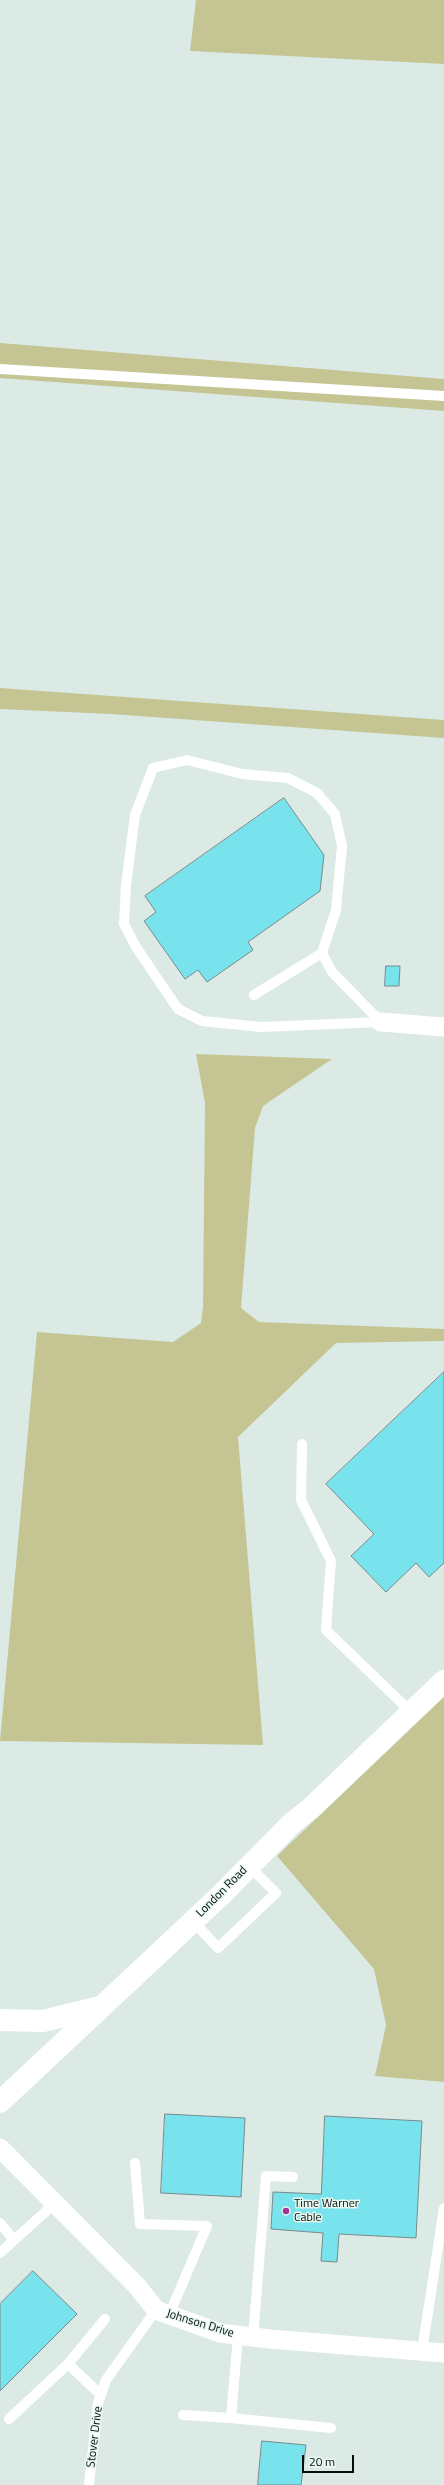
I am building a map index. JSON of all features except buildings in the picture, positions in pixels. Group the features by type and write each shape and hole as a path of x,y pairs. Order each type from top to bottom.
{"street":[{"path":"381,1022 444,1027"},
{"name":"London Road","path":"0,2102 193,1921 290,1824 311,1808 444,1681"},
{"path":"0,2020 43,2021 101,2007"},
{"name":"Johnson Drive","path":"0,2148 162,2313 220,2333 246,2337 444,2353"}],"lane":[{"path":"0,369 444,396"},
{"path":"254,995 322,953 336,910 342,846 335,814 317,793 288,778 242,774 187,760 153,768 135,815 126,885 124,924 136,947 178,1009 202,1021 261,1027 381,1022"},
{"path":"322,953 332,972 381,1022"},
{"path":"302,1444 301,1500 331,1561 326,1630 411,1712"},
{"path":"193,1921 218,1948 276,1892 249,1866"},
{"name":"Stover Drive","path":"89,2485 98,2403 111,2372 162,2313 207,2226 140,2224 135,2163"},
{"path":"231,2418 246,2337 266,2176 293,2177"},
{"path":"0,2253 55,2203"},
{"path":"422,2351 444,2208"},
{"path":"0,2223 14,2240"},
{"path":"9,2419 68,2364 105,2319"},
{"path":"68,2364 101,2394"},
{"path":"183,2414 331,2428"}],"green space":[{"path":"196,0 444,0 444,64 190,51"},
{"path":"0,343 444,379 444,411 0,378"},
{"path":"0,688 444,720 444,738 111,714 0,709"},
{"path":"196,1054 332,1059 263,1106 255,1128 241,1308 259,1322 444,1329 444,1341 336,1343 238,1437 263,1745 0,1741 37,1332 173,1342 201,1323 203,1307 205,1103"},
{"path":"444,1697 444,2082 375,2076 386,2025 374,1969 277,1856"}],"place":[{"name":"Time Warner Cable","path":"286,2211"}]}
